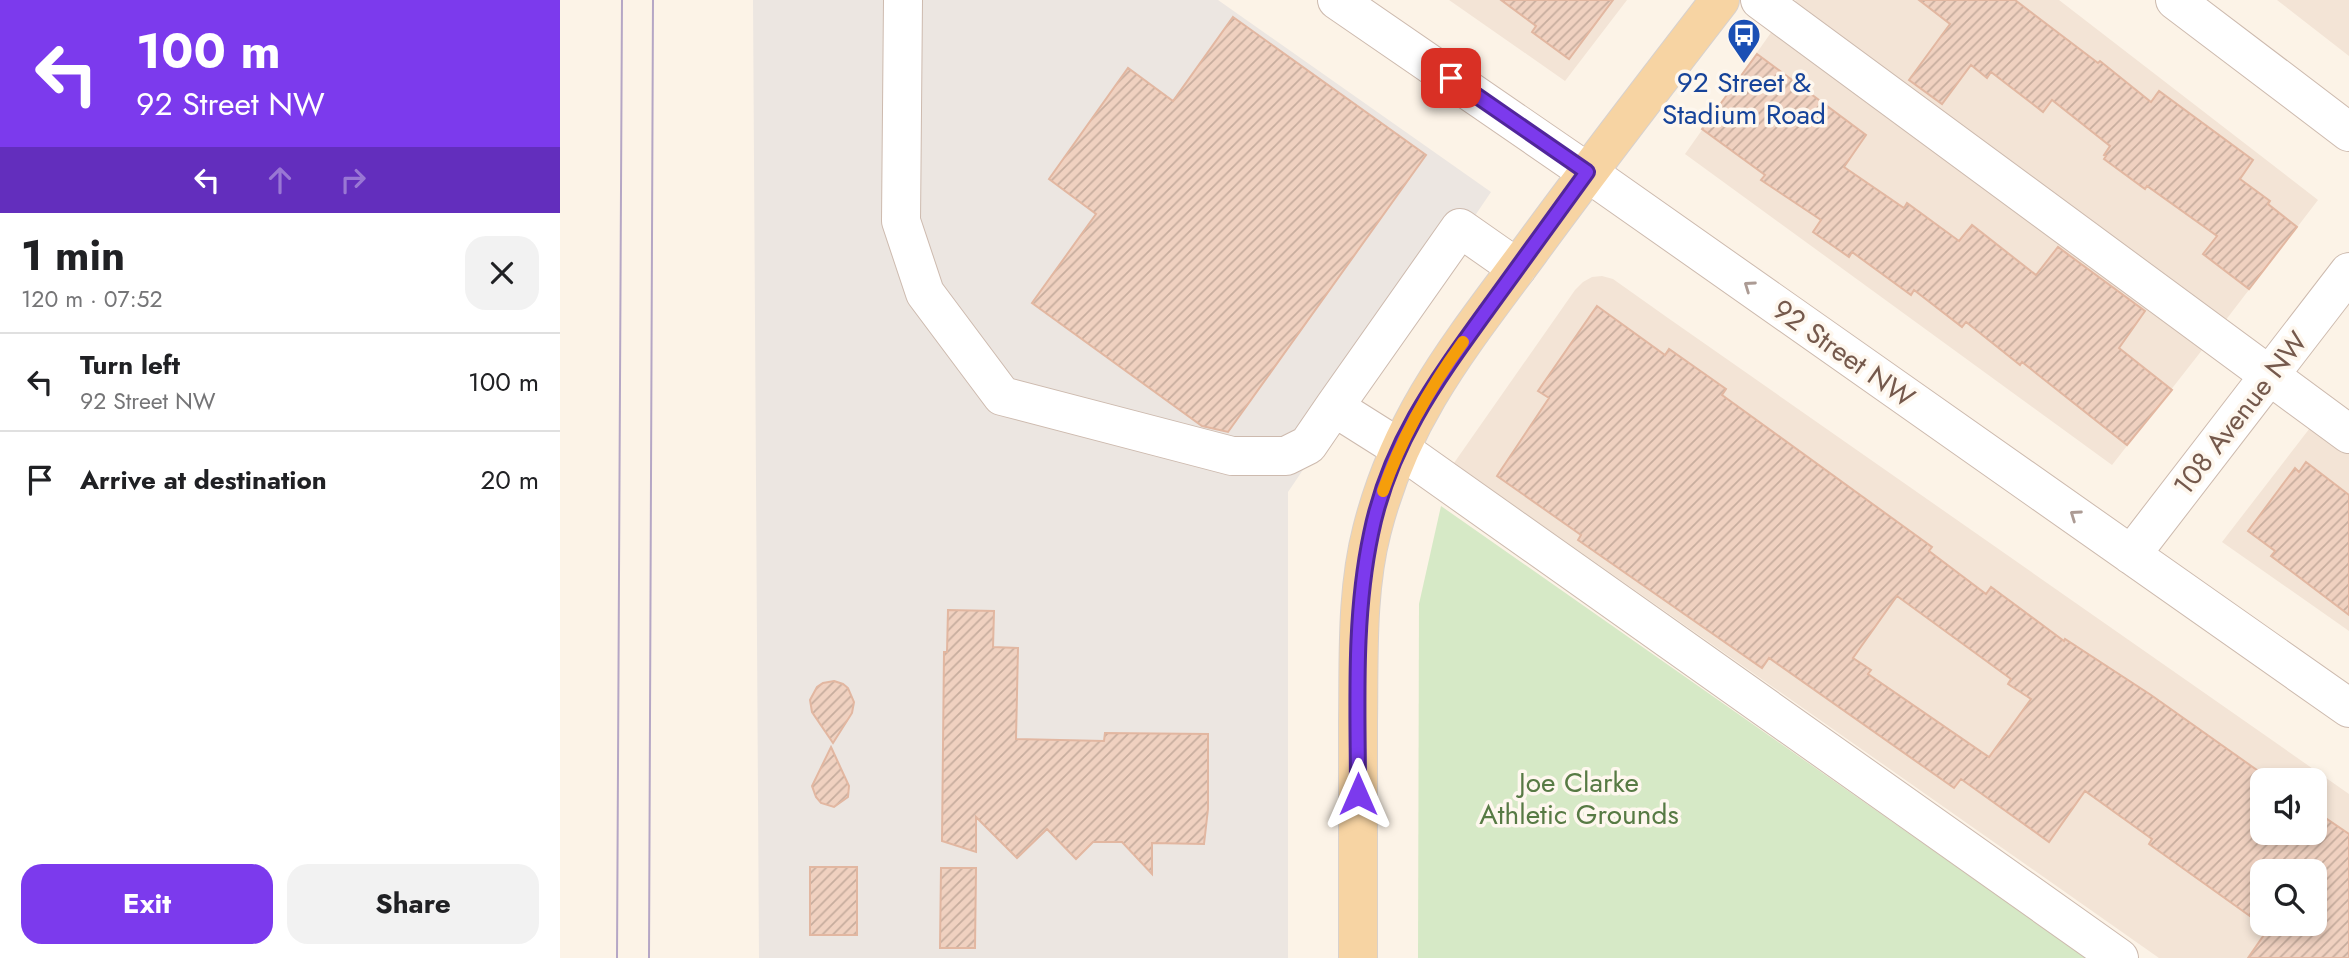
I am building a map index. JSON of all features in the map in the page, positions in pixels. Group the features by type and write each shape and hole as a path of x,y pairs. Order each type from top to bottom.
{"main road":[{"path":"1358,958 1359,661 1363,576 1380,500 1399,449 1436,379 1587,172 1720,0"}],"street":[{"path":"903,0 901,221 925,293 1002,396 1233,456 1286,456 1308,445 1460,228 1517,268"},
{"name":"92 Street NW","path":"1337,0 1587,172 2349,708"},
{"path":"1760,0 2349,434"},
{"path":"2175,0 2349,132"},
{"name":"108 Avenue NW","path":"2131,555 2349,272"},
{"path":"1334,407 1399,449 2119,958"}],"shaded area":[{"path":"753,0 1218,0 1491,192 1288,492 1288,958 759,958"},
{"path":"1449,0 1627,0 1565,81"},
{"path":"1796,0 2059,0 2318,200 2225,321 1793,3"},
{"path":"2277,0 2349,0 2349,56"},
{"path":"1775,27 2206,345 2112,465 1685,154"},
{"path":"1602,276 1613,279 2312,768 2250,768 2250,845 2327,845 2327,779 2349,794 2349,958 2159,958 1454,463 1583,282"},
{"path":"2313,424 2349,450 2349,631 2222,542"}],"green space":[{"name":"Joe Clarke Athletic Grounds","path":"1441,506 2087,958 1418,958 1419,604"}],"building":[{"path":"1501,0 1613,0 1569,59 1532,32 1536,26"},
{"path":"1919,0 2015,0 2098,63 2100,61 2151,102 2159,91 2253,160 2240,179 2270,201 2268,204 2297,227 2249,289 2203,254 2217,236 2104,159 2110,146 2052,100 2043,112 1991,72 1987,78 1971,65 1942,104 1909,80 1950,24"},
{"path":"1233,17 1426,155 1228,432 1202,426 1032,303 1096,214 1049,179 1128,68 1173,101"},
{"path":"1757,54 1866,135 1844,167 1904,208 1907,203 1959,241 1972,225 2036,275 2058,247 2145,311 2119,348 2172,390 2127,445 2022,362 2020,365 1966,322 1962,327 1914,290 1911,295 1852,252 1849,257 1813,232 1821,220 1761,180 1765,175 1702,129"},
{"path":"1597,306 1665,355 1669,349 1726,389 1722,395 1932,547 1929,551 1986,594 1991,587 2064,641 2065,639 2151,695 2254,768 2250,768 2250,845 2327,845 2327,819 2349,834 2349,958 2248,958 2263,936 2327,936 2327,859 2250,859 2250,916 2149,844 2152,839 2085,791 2049,842 1961,779 1954,788 1769,658 1762,668 1578,540 1581,535 1497,476 1549,398 1538,391","holes":["1897,596 2011,679 2008,684 2031,699 1989,757 1868,674 1871,670 1853,658"]},
{"path":"2306,462 2349,495 2349,615 2271,556 2275,551 2248,531 2295,468 2299,472"},
{"path":"948,610 994,611 993,647 1018,648 1016,739 1104,741 1105,733 1208,734 1208,809 1204,844 1152,843 1152,874 1122,842 1093,842 1076,859 1047,829 1017,858 976,817 976,852 942,841 944,652 947,652"},
{"path":"834,681 848,688 854,702 852,713 833,743 812,712 810,700 817,687"},
{"path":"831,747 849,786 848,797 834,807 821,803 812,786"},
{"path":"810,867 857,867 857,935 810,935"},
{"path":"941,868 976,868 975,948 940,948"}],"tram line":[{"path":"617,958 622,0"},
{"path":"649,958 653,0"}],"slow traffic":[{"path":"1383,491 1416,413 1463,342"}],"place":[{"name":"92 Street & Stadium Road","path":"1744,65"}],"route":[{"path":"1358,794 1363,576 1383,489 1416,413 1436,379 1587,172 1451,78"}]}
